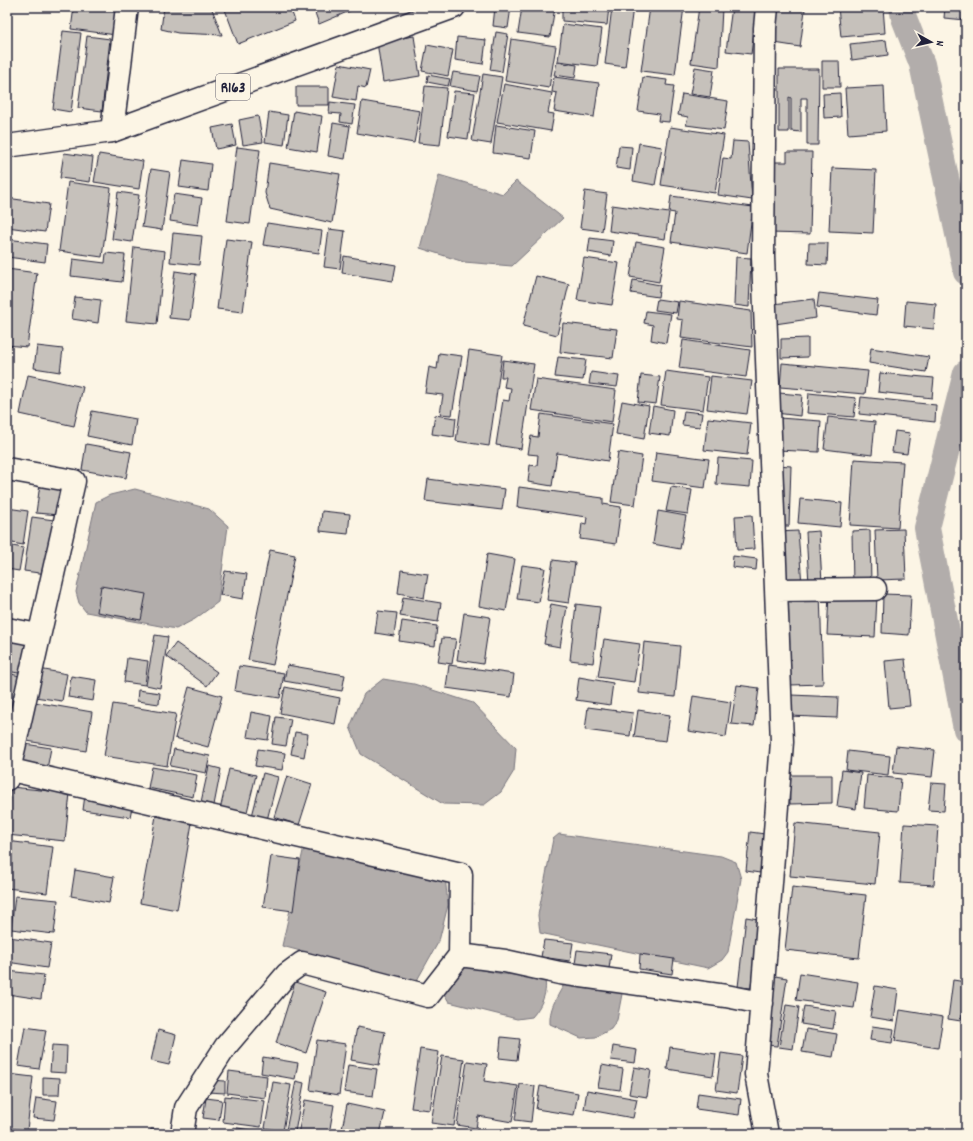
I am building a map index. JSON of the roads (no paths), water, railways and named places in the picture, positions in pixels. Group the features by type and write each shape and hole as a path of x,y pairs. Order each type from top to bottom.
{"street":[{"path":"112,131 127,7"},
{"name":"R163","path":"7,146 112,131 454,7"},
{"path":"767,7 765,28 763,257 782,742 756,1074 767,1134"},
{"path":"7,469 74,481 8,772 460,874 460,955 428,996 302,963 287,974 226,1046 186,1108 182,1134"},
{"path":"776,590 875,589"},
{"path":"7,629 38,635"},
{"path":"460,955 505,961 560,973 726,996 762,1003"}],"waterway":[{"path":"902,7 904,18 922,64 966,272"},
{"path":"966,373 927,528 966,729"}]}
